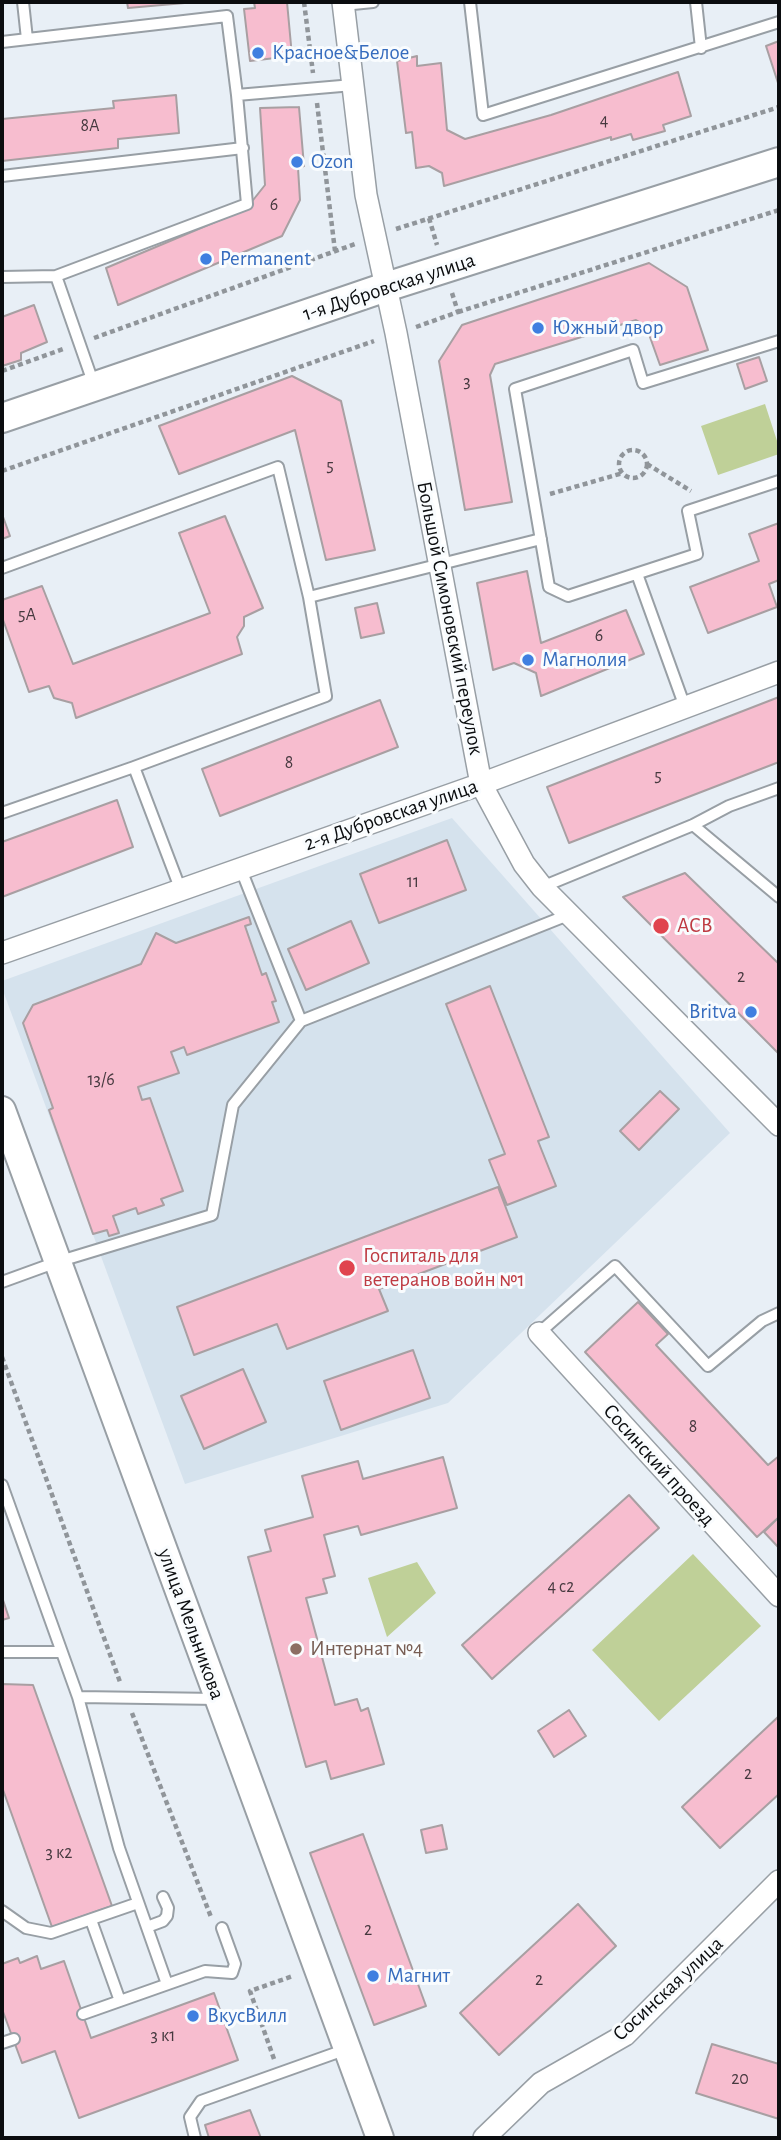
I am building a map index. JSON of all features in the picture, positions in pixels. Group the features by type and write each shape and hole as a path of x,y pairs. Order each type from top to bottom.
{"main road":[{"name":"1-я Дубровская улица","path":"2,418 386,287 779,162"}],"street":[{"name":"Большой Симоновский переулок","path":"343,3 366,195 396,333 481,784 524,864 542,887 779,1125"},
{"name":"2-я Дубровская улица","path":"2,953 481,784 779,671"},
{"name":"улица Мельникова","path":"2,1111 380,2138"},
{"name":"Сосинский проезд","path":"539,1333 779,1596"},
{"name":"Сосинская улица","path":"484,2138 541,2083 625,2035 779,1881"}],"lane":[{"path":"23,2 27,39"},
{"path":"343,3 373,2"},
{"path":"470,2 483,115 779,22"},
{"path":"696,2 701,48"},
{"path":"2,42 227,16 247,204 56,276 2,277"},
{"path":"237,95 353,85"},
{"path":"2,176 243,148"},
{"path":"56,276 94,385"},
{"path":"779,341 643,383 633,350 515,389 549,587 568,596 697,554 688,511 779,481"},
{"path":"2,568 278,467 309,597 326,696 2,813"},
{"path":"309,597 541,539"},
{"path":"637,574 685,707"},
{"path":"134,767 180,888"},
{"path":"542,887 693,825 729,806 779,788"},
{"path":"693,825 779,897"},
{"path":"240,867 301,1021"},
{"path":"2,1282 212,1214 233,1105 301,1021 568,915"},
{"path":"539,1333 615,1266 708,1366 762,1321 779,1313"},
{"path":"2,1485 78,1697 119,1848 167,1984"},
{"path":"2,1652 61,1652"},
{"path":"78,1697 218,1699"},
{"path":"147,1927 163,1921 167,1916 168,1908 163,1897"},
{"path":"2,1911 26,1928 43,1933 60,1931 138,1903"},
{"path":"90,1920 120,2001"},
{"path":"83,2014 205,1971 234,1971 235,1964 222,1928"},
{"path":"2,2043 14,2039"},
{"path":"195,2138 190,2117 201,2101 347,2049"}],"path":[{"path":"304,2 335,251"},
{"path":"2,471 458,312 779,210"},
{"path":"429,218 458,312"},
{"path":"634,450 646,457 647,464 640,476 633,478 623,473 619,464 627,452 634,450"},
{"path":"647,464 712,503"},
{"path":"534,499 623,473"},
{"path":"2,1357 126,1698 209,1914 222,1928"},
{"path":"279,2073 250,1992 317,1968"}],"shaded area":[{"name":"Госпиталь для ветеранов войн №1","path":"452,818 730,1133 448,1403 185,1484 2,988 2,981"}],"green space":[{"path":"765,404 779,454 718,475 701,426"},
{"path":"693,1554 761,1626 659,1721 592,1650"},
{"path":"417,1562 436,1593 387,1637 368,1578"}],"building":[{"path":"127,2 196,2 128,8"},
{"path":"254,2 287,2 292,56 250,61 244,9 255,8"},
{"path":"779,41 779,86 766,46"},
{"path":"417,56 417,66 441,63 447,130 465,139 551,115 678,72 691,116 663,125 665,131 633,140 631,134 611,140 611,137 444,186 442,173 429,166 416,168 412,132 406,133 397,61"},
{"path":"176,95 179,133 118,139 118,148 2,161 2,119 114,108 113,101"},
{"path":"299,107 304,166 298,168 300,200 282,236 118,305 106,268 246,209 265,185 260,108"},
{"path":"649,263 687,287 708,350 660,365 646,326 636,320 495,364 490,375 512,502 465,510 439,361 462,325"},
{"path":"34,305 47,342 21,353 21,360 2,366 2,317"},
{"path":"759,357 767,381 745,389 737,364"},
{"path":"292,376 341,401 375,550 326,560 295,430 179,474 159,426"},
{"path":"2,514 10,536 2,539"},
{"path":"225,516 263,608 244,617 244,626 237,637 242,654 76,718 72,703 54,698 49,686 29,692 2,617 2,600 42,586 73,664 210,613 179,533"},
{"path":"779,523 779,580 769,584 777,607 708,633 690,587 759,561 749,534"},
{"path":"527,571 541,643 626,610 644,654 541,696 536,673 514,663 493,670 477,583"},
{"path":"377,603 384,633 361,638 355,608"},
{"path":"779,697 779,762 569,843 547,787"},
{"path":"380,700 398,747 220,816 202,769"},
{"path":"117,800 133,847 2,897 2,842"},
{"path":"447,840 466,890 379,923 360,874"},
{"path":"685,873 779,964 779,1054 623,897"},
{"path":"249,917 251,924 245,926 262,975 266,973 276,1001 272,1002 279,1022 187,1055 184,1047 171,1052 179,1073 138,1087 142,1100 150,1098 183,1191 161,1199 164,1205 138,1214 136,1208 113,1216 119,1233 109,1236 107,1230 93,1234 49,1110 53,1108 23,1023 33,1005 141,964 156,933 176,943"},
{"path":"351,921 369,963 306,990 288,949"},
{"path":"490,986 549,1137 538,1141 556,1186 507,1205 489,1160 505,1154 446,1004"},
{"path":"660,1091 679,1109 639,1150 620,1131"},
{"path":"498,1187 517,1237 379,1289 388,1311 287,1349 277,1324 194,1355 177,1307"},
{"path":"638,1302 668,1334 656,1345 768,1465 779,1456 779,1517 757,1537 585,1352"},
{"path":"413,1350 430,1398 341,1430 324,1381"},
{"path":"243,1369 266,1422 204,1449 181,1396"},
{"name":"Интернат №4","path":"443,1457 457,1508 361,1535 358,1526 324,1535 335,1576 323,1579 327,1593 306,1598 335,1705 357,1699 361,1711 368,1708 384,1764 331,1779 326,1761 306,1767 248,1557 271,1551 265,1530 313,1517 302,1476 358,1461 363,1479"},
{"path":"629,1495 659,1528 492,1679 462,1645"},
{"path":"779,1517 779,1548 764,1532"},
{"path":"2,1597 9,1618 2,1620"},
{"path":"2,1684 33,1685 112,1906 52,1927 2,1787"},
{"path":"569,1710 586,1736 554,1757 538,1731"},
{"path":"779,1716 779,1794 720,1848 682,1807"},
{"path":"442,1825 447,1849 426,1853 421,1830"},
{"path":"363,1834 426,2006 374,2025 310,1853"},
{"path":"578,1904 616,1946 499,2055 460,2013"},
{"path":"37,1956 41,1969 64,1961 91,2038 214,1993 238,2060 79,2118 55,2051 22,2063 2,2009 2,1964 18,1958 20,1963"},
{"path":"712,2044 779,2064 779,2119 696,2093"},
{"path":"250,2110 261,2138 209,2138 205,2125"}],"place":[{"name":"Красное&Белое","path":"258,53"},
{"name":"Ozon","path":"297,162"},
{"name":"Permanent","path":"206,259"},
{"name":"Южный двор","path":"538,328"},
{"name":"Магнолия","path":"528,660"},
{"name":"АСВ","path":"661,926"},
{"name":"Britva","path":"751,1012"},
{"name":"Госпиталь для ветеранов войн №1","path":"347,1268"},
{"name":"Интернат №4","path":"296,1649"},
{"name":"Магнит","path":"373,1976"},
{"name":"ВкусВилл","path":"193,2016"}]}
